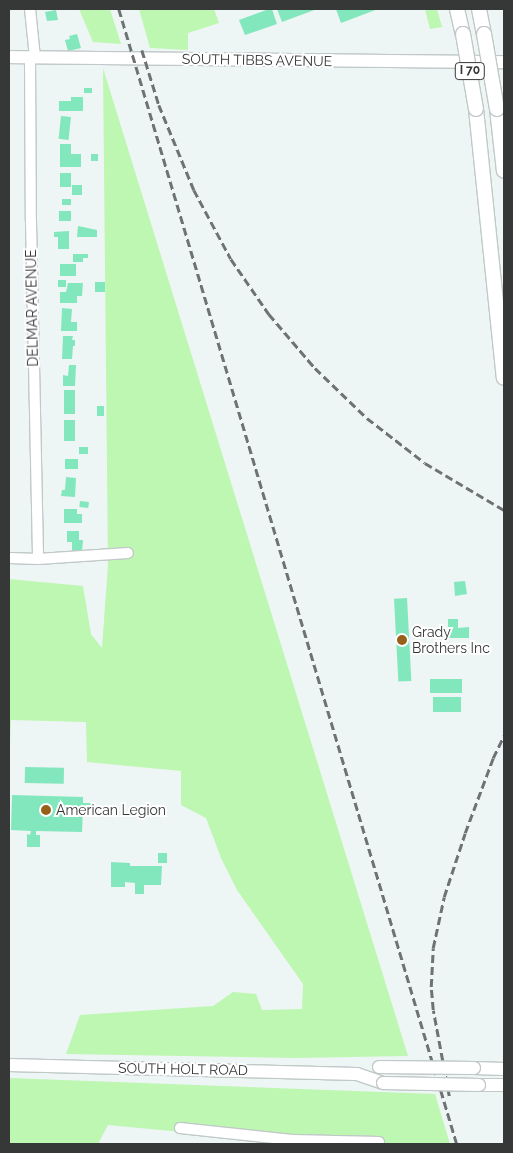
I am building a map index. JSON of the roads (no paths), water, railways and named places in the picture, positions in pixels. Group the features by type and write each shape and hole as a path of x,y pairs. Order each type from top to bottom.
{"highway":[{"name":"I 70","path":"458,9 476,109 504,378"},
{"name":"I 70","path":"479,9 497,109 504,171"}],"main road":[{"name":"SOUTH TIBBS AVENUE","path":"9,57 504,62"},
{"name":"SOUTH HOLT ROAD","path":"9,1066 357,1074 383,1083 504,1085"},
{"name":"SOUTH HOLT ROAD","path":"357,1074 378,1067 504,1069"}],"street":[{"name":"DELMAR AVENUE","path":"30,9 33,57 31,221 38,559"},
{"path":"9,558 38,559 128,553"},
{"path":"180,1128 292,1142 379,1142"}],"railway":[{"path":"119,9 457,1144"},
{"path":"142,50 159,105 194,190 231,259 269,314 315,368 367,418 425,463 504,510"},
{"path":"449,1096 433,1010 431,987 433,948 444,897 465,833 493,758 504,735"}],"place":[{"name":"Grady Brothers Inc","path":"402,640"},
{"name":"American Legion","path":"46,810"}]}
